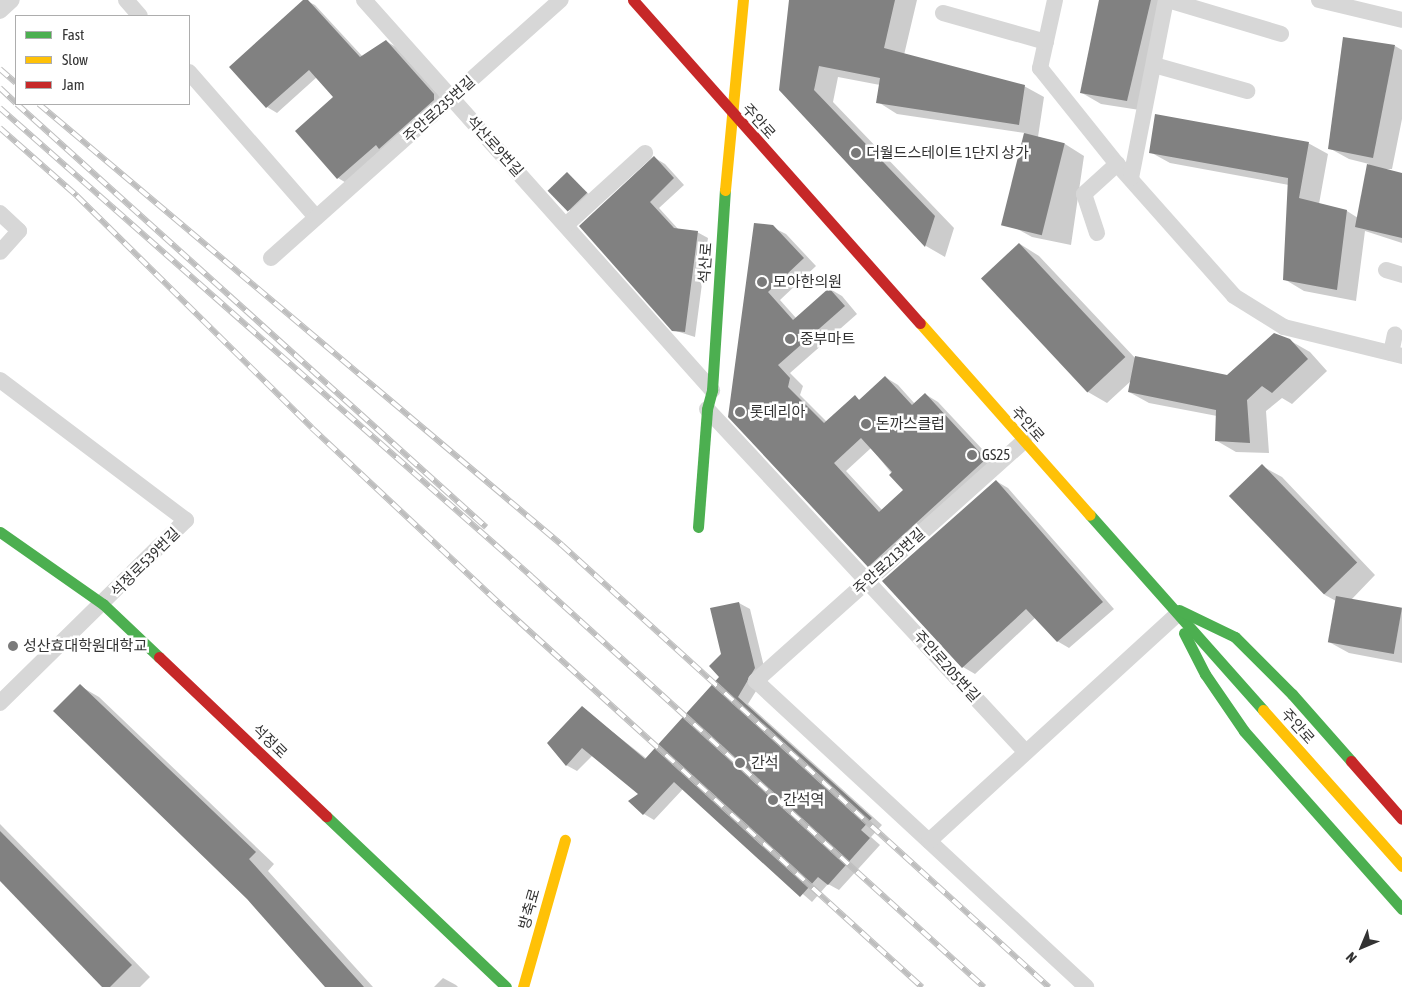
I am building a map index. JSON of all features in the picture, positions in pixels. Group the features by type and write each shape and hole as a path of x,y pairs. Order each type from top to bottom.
{"main road":[{"name":"주안로","path":"633,0 1172,610 1402,866"},
{"name":"석산로","path":"698,527 708,409 712,390 730,111 743,0"},
{"name":"석정로","path":"0,532 103,604 506,987"},
{"path":"1172,610 1235,637 1292,694 1402,819"},
{"path":"1172,610 1205,674 1244,731 1402,909"},
{"name":"방축로","path":"523,987 565,840"}],"street":[{"path":"0,10 12,0"},
{"path":"126,0 139,15"},
{"name":"석산로9번길","path":"364,0 712,390"},
{"name":"주안로235번길","path":"271,258 561,0"},
{"path":"1055,0 1040,68 1117,164 1234,296 1284,327 1397,354 1395,334"},
{"path":"1131,178 1167,0 1281,34"},
{"path":"1318,0 1402,20"},
{"path":"943,13 1046,42"},
{"path":"1154,65 1247,90"},
{"path":"190,73 316,217"},
{"path":"566,225 645,153"},
{"path":"1097,233 1084,194 1117,164"},
{"path":"0,213 19,231 0,252"},
{"path":"1386,270 1402,275"},
{"name":"석정로539번길","path":"0,380 186,520 103,604 0,703"},
{"name":"주안로205번길","path":"708,409 869,579 1026,752"},
{"name":"주안로213번길","path":"929,841 756,682 1024,441"},
{"path":"1086,987 929,841 1026,752 1172,610"}],"building":[{"path":"303,0 308,0 360,57 386,40 434,94 434,100 379,149 376,145 337,179 295,131 333,97 309,70 266,108 229,67"},
{"path":"789,0 895,0 884,48 1025,85 1019,125 876,103 880,78 819,66 814,90 935,216 925,247 779,90"},
{"path":"1099,0 1151,0 1127,101 1080,93"},
{"path":"1343,37 1395,45 1373,158 1328,149"},
{"path":"1155,114 1309,142 1299,198 1347,210 1337,290 1283,280 1288,178 1149,153"},
{"path":"1024,133 1065,143 1042,235 1001,225"},
{"path":"654,156 674,178 650,202 674,228 698,231 685,332 672,331 579,226"},
{"path":"1367,164 1402,173 1402,238 1355,227"},
{"path":"567,172 587,193 568,212 548,191"},
{"path":"754,223 773,225 804,258 768,292 793,320 829,288 845,306 778,365 790,378 788,387 824,423 855,395 859,400 885,376 912,405 925,393 986,459 868,567 728,417","holes":["861,438 892,472 889,475 903,490 879,512 834,463"]},
{"path":"1019,243 1125,357 1087,393 981,278"},
{"path":"1274,333 1290,339 1308,359 1272,393 1262,386 1247,400 1250,443 1215,441 1216,410 1128,392 1135,356 1227,375"},
{"path":"1262,464 1357,563 1324,595 1229,496"},
{"path":"996,480 1103,602 1057,642 1026,609 962,668 882,581"},
{"path":"1336,596 1402,608 1394,654 1328,642"},
{"name":"간석역","path":"739,602 755,668 738,697 872,818 861,830 870,838 828,885 818,877 800,897 674,782 643,815 628,801 638,794 582,748 566,766 547,743 582,706 645,759 719,677 709,666 721,654 710,608"},
{"path":"80,684 256,852 249,859 364,987 325,987 247,899 53,711"},
{"path":"0,831 132,965 110,987 102,987 0,881"}],"railway":[{"path":"0,69 15,82"},
{"path":"0,88 15,102"},
{"path":"18,105 486,527"},
{"path":"40,105 562,545 1049,987"},
{"path":"0,108 531,576 984,987"},
{"path":"0,128 77,196 312,428 503,607 922,987"}],"traffic: fast":[{"path":"698,527 707,409 712,390 725,190"},
{"path":"1090,515 1263,710"},
{"path":"0,532 103,604 159,657"},
{"path":"1179,610 1235,637 1292,694 1351,761"},
{"path":"1184,633 1205,674 1244,731 1402,909"},
{"path":"326,816 506,987"}],"traffic: slow":[{"path":"725,190 743,0"},
{"path":"920,323 1090,515"},
{"path":"1263,710 1402,866"},
{"path":"523,987 565,840"}],"traffic: jam":[{"path":"633,0 920,323"},
{"path":"159,657 326,816"},
{"path":"1351,761 1402,819"}],"place":[{"name":"더월드스테이트 1단지 상가","path":"856,153"},
{"name":"모아한의원","path":"762,282"},
{"name":"중부마트","path":"790,339"},
{"name":"롯데리아","path":"740,412"},
{"name":"돈까스클럽","path":"866,424"},
{"name":"GS25","path":"972,455"},
{"name":"성산효대학원대학교","path":"13,646"},
{"name":"간석","path":"740,763"},
{"name":"간석역","path":"773,800"}]}
